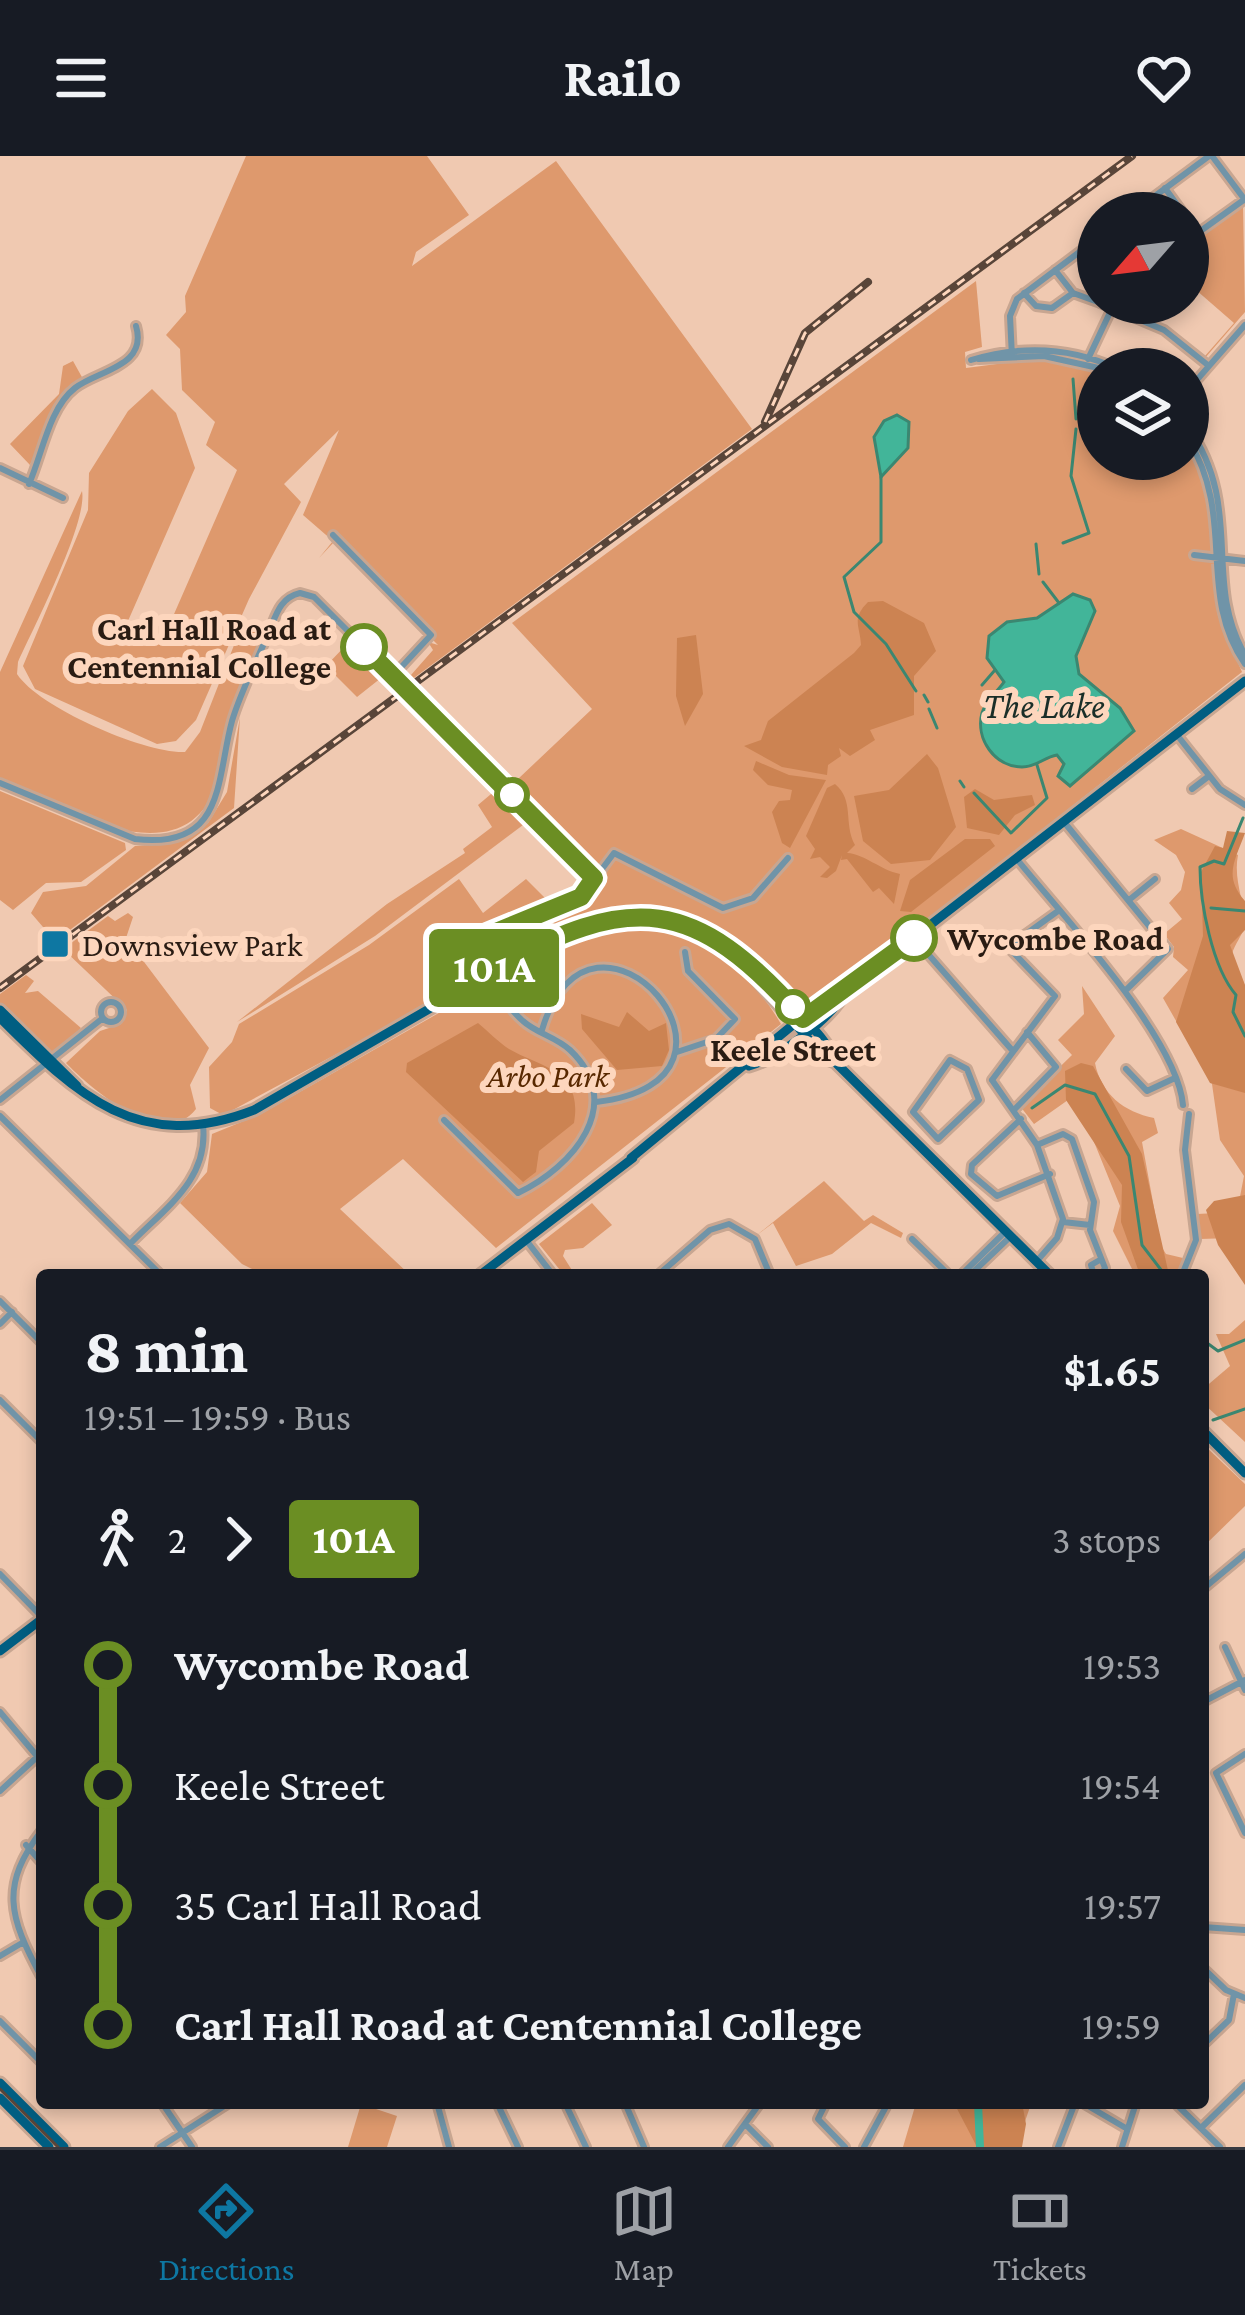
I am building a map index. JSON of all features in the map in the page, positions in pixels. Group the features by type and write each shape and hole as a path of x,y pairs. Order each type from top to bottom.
{"main road":[{"path":"488,1269 1245,681"},
{"path":"0,1014 81,1092 131,1119 203,1126 254,1110 576,926 615,917 652,918 692,927 724,943 1044,1269"},
{"path":"1209,1437 1245,1473"},
{"path":"0,1651 36,1623"},
{"path":"0,2083 64,2147"},
{"path":"0,2098 49,2147"}],"street":[{"path":"1160,192 1210,156 1245,200 1209,225"},
{"path":"1165,188 1168,192"},
{"path":"1012,353 1011,310 1024,293 1077,254"},
{"path":"1055,270 1077,294"},
{"path":"1024,293 1036,306 1052,308 1073,292"},
{"path":"1152,324 1187,348"},
{"path":"29,484 65,399 132,355 139,339 136,326"},
{"path":"1209,365 1245,326"},
{"path":"975,359 1012,353 1077,359"},
{"path":"0,468 63,498"},
{"path":"1209,471 1219,492 1222,618 1245,659"},
{"path":"1207,480 1222,558"},
{"path":"333,535 431,635 393,676"},
{"path":"1194,555 1245,561"},
{"path":"0,783 131,838 158,840 190,828 220,793 233,718 280,605 297,592 314,597 594,878"},
{"path":"1175,734 1209,776 1245,805"},
{"path":"1192,789 1209,776"},
{"path":"1063,821 1168,953 1126,991"},
{"path":"444,1120 520,1193 584,1142 595,1121 596,1102 580,1061 519,1018 493,974 483,941 502,928 581,897 614,853 696,900 723,908 746,903 788,858"},
{"path":"1016,858 1126,991 1175,1078 1184,1105"},
{"path":"1129,900 1155,879"},
{"path":"992,1080 1055,996 1008,947 1058,911"},
{"path":"914,938 1012,1050"},
{"path":"596,1102 653,1088 677,1052 716,1040 735,1019 688,971 685,952"},
{"path":"542,1030 569,979 593,966 616,967 644,980 664,1005 677,1052"},
{"path":"0,1100 103,1018"},
{"path":"1014,1110 1056,1066 1027,1032"},
{"path":"950,1060 959,1062 972,1082 977,1104 945,1136 934,1137 915,1119 915,1108 950,1060"},
{"path":"1126,1069 1147,1091 1175,1078"},
{"path":"992,1080 1037,1145 1063,1222 1036,1262"},
{"path":"972,1082 992,1080"},
{"path":"1185,1269 1196,1240 1185,1150 1189,1114"},
{"path":"0,1116 155,1269"},
{"path":"1021,1119 972,1165 971,1174 995,1196 1050,1174"},
{"path":"130,1244 196,1176 204,1154 203,1126"},
{"path":"1037,1145 1063,1134 1072,1139 1094,1202 1091,1225 1098,1261 1090,1265 1093,1269"},
{"path":"1063,1222 1091,1225"},
{"path":"665,1269 712,1228 731,1224 755,1239 768,1269"},
{"path":"968,1269 1008,1234"},
{"path":"976,1269 1008,1234"},
{"path":"912,1239 943,1269"},
{"path":"526,1240 548,1269"},
{"path":"0,1301 36,1336"},
{"path":"0,1324 12,1312"},
{"path":"0,1400 36,1436"},
{"path":"1209,1584 1245,1554"},
{"path":"0,1574 36,1612"},
{"path":"1209,1699 1244,1684 1225,1647"},
{"path":"0,1714 36,1756"},
{"path":"1245,1754 1216,1774 1245,1833"},
{"path":"0,1791 36,1762"},
{"path":"36,1836 8,1869 2,1895 36,1968"},
{"path":"26,1845 36,1856"},
{"path":"1209,1927 1244,1930"},
{"path":"0,1956 22,1943"},
{"path":"1209,1973 1245,1998"},
{"path":"1209,2039 1229,2020 1234,1994"},
{"path":"0,2021 36,2057"},
{"path":"1201,2128 1245,2085"},
{"path":"166,2109 192,2147"},
{"path":"160,2147 219,2109"},
{"path":"439,2109 449,2147"},
{"path":"500,2109 518,2147"},
{"path":"568,2109 586,2147"},
{"path":"628,2109 644,2147"},
{"path":"728,2147 756,2109"},
{"path":"823,2109 818,2120 845,2147"},
{"path":"864,2147 885,2109"},
{"path":"1058,2147 1076,2109"},
{"path":"1090,2109 1124,2127"},
{"path":"1122,2147 1124,2127 1133,2109"},
{"path":"1181,2109 1220,2147"},
{"path":"746,2125 768,2147"}],"green space":[{"path":"246,156 427,156 469,215 416,252 412,266 556,161 752,429 407,683 399,673 403,669 411,675 433,650 428,642 438,645 334,542 319,558 333,541 303,515 339,430 284,484 301,502 249,599 196,720 176,741 157,744 35,689 23,666 88,510 89,473 128,411 152,389 176,413 195,468 128,621 164,637 237,470 206,445 215,422 182,390 180,349 166,335 186,312 185,296"},
{"path":"1243,204 1245,312 1209,353 1234,323 1209,301 1209,229"},
{"path":"976,281 982,347 965,352 966,368 1036,359 1077,368 1077,480 1203,480 1209,495 1218,616 1242,672 905,938 805,1010 729,941 663,915 593,916 490,960 487,947 494,936 584,904 600,886 516,794 524,786 518,779 592,709 512,623"},
{"path":"73,361 83,379 57,404 30,465 10,444 59,394 63,366"},
{"path":"82,491 77,526 18,662 17,674 29,687 70,714 121,737 185,752 200,732 238,635 248,628 263,637 230,713 220,777 203,809 181,827 153,833 122,830 0,778 0,672"},
{"path":"883,601 924,623 936,651 914,676 914,715 870,730 875,740 850,756 839,748 841,756 828,765 827,775 782,767 744,746 761,740 768,721 854,653 861,645 860,613 868,602"},
{"path":"696,635 703,694 685,726 676,696 677,638"},
{"path":"347,644 381,678 357,697 326,666"},
{"path":"240,717 234,808 55,941 31,913 43,892 86,886 135,846 175,843 208,823 227,792"},
{"path":"927,754 938,768 956,827 930,860 891,864 863,841 854,796 889,790"},
{"path":"756,761 789,775 826,780 790,848 782,843 772,812 779,801 790,800 792,790 768,785 753,770"},
{"path":"835,784 845,798 855,845 847,853 900,874 894,904 879,888 873,892 847,859 841,860 842,855 836,871 827,878 820,877 830,867 820,857 810,859 815,849 806,836 827,788"},
{"path":"497,789 527,822 375,936 237,1022 387,904 465,853 463,849 492,827 478,805"},
{"path":"975,789 994,800 1032,795 1035,805 1015,815 999,835 967,828 964,797"},
{"path":"0,791 125,843 126,850 81,882 46,883 13,910 0,900"},
{"path":"1181,829 1238,855 1245,926 1232,954 1245,986 1245,1278 1232,1238 1200,1239 1197,1214 1237,1212 1244,1176 1220,1140 1212,1084 1163,998 1188,970 1173,957 1174,947 1164,934 1182,919 1169,903 1181,890 1185,872 1176,855 1154,840"},
{"path":"1227,831 1245,833 1233,876 1245,901 1245,930 1230,945 1245,985 1245,1093 1210,1083 1176,1022 1203,936 1201,872 1215,846 1223,848"},
{"path":"965,839 990,839 995,846 911,912 900,911 910,880"},
{"path":"459,879 483,913 526,879 551,904 485,930 477,947 483,968 422,1008 231,1111 221,1114 210,1108 209,1067 232,1042 239,1024 369,945"},
{"path":"128,913 133,917 126,938 209,1048 190,1085 196,1109 182,1120 165,1123 127,1111 66,1063 100,1031 121,1024 127,1010 63,949 108,916 115,921"},
{"name":"Arbo Park","path":"641,928 705,947 739,971 781,1024 496,1248 403,1159 340,1209 404,1269 252,1269 180,1203 207,1172 212,1134 261,1114 555,947 593,932"},
{"path":"26,975 34,981 25,993 38,991 81,1028 56,1052 48,1051 0,1003 0,994"},
{"path":"1082,986 1115,1036 1095,1063 1103,1084 1124,1106 1154,1118 1158,1133 1142,1142 1161,1246 1166,1254 1183,1258 1178,1269 1132,1269 1113,1231 1120,1206 1090,1132 1068,1100 1034,1124 1020,1106 1072,1055 1058,1040 1084,1014"},
{"path":"627,1012 649,1031 666,1023 669,1050 662,1066 617,1070 582,1029 581,1014 619,1027"},
{"path":"478,1023 509,1049 557,1073 572,1092 574,1123 539,1151 536,1172 523,1182 406,1072 407,1063"},
{"path":"1081,1063 1093,1066 1142,1154 1168,1269 1138,1269 1121,1222 1122,1185 1066,1100 1065,1071"},
{"path":"824,1181 864,1221 873,1215 903,1233 901,1238 871,1223 832,1254 796,1266 773,1223 757,1235"},
{"path":"1245,1195 1245,1285 1218,1245 1206,1210 1214,1201"},
{"path":"592,1203 612,1225 583,1248 565,1250 563,1256 571,1269 559,1269 539,1244"},
{"path":"1245,1320 1245,1442 1209,1409 1209,1384 1230,1366 1216,1334 1229,1334"},
{"path":"1209,1450 1245,1484 1245,1506 1209,1541"},
{"path":"359,2109 397,2116 387,2147 348,2147"},
{"path":"914,2109 1029,2109 1016,2147 903,2147"},
{"path":"957,2109 1023,2109 1022,2147 977,2147"}],"water":[{"path":"897,415 909,422 908,448 881,477 874,437 884,421"},
{"name":"The Lake","path":"1073,594 1090,600 1095,611 1076,656 1079,674 1120,708 1134,731 1070,786 1058,776 1064,764 1057,755 1022,767 1003,762 984,742 981,723 986,704 1004,682 987,658 989,636 1007,622 1037,618"}],"waterway":[{"path":"1073,379 1076,419"},
{"path":"1063,543 1089,533 1071,476 1076,429"},
{"path":"881,477 881,542 844,577 854,612 886,644 916,691"},
{"path":"1036,544 1039,574"},
{"path":"1043,582 1059,603"},
{"path":"982,685 995,670"},
{"path":"924,695 928,702"},
{"path":"929,709 937,728"},
{"path":"974,793 1011,833 1047,798 1037,765"},
{"path":"960,781 964,787"},
{"path":"1243,818 1224,864 1214,861 1200,867 1209,934 1220,968 1236,995 1233,1012 1245,1036"},
{"path":"1211,908 1245,911"},
{"path":"1032,1108 1065,1085 1095,1094 1129,1156 1142,1245 1160,1269"},
{"path":"1209,1344 1218,1351 1245,1340"},
{"path":"1213,1420 1245,1409"},
{"path":"978,2109 980,2147"}],"tram line":[{"path":"0,2089 58,2147"}],"railway":[{"path":"0,988 1132,156"},
{"path":"765,422 805,333 868,282"}],"bus line":[{"name":"101A","path":"364,647 594,878 581,897 486,936 482,949 491,970 576,926 615,917 652,918 692,927 724,943 760,972 803,1019 914,938"}],"place":[{"name":"Carl Hall Road at Centennial College","path":"364,647"},
{"name":"Wycombe Road","path":"914,938"},
{"name":"Downsview Park","path":"55,944"},
{"name":"Keele Street","path":"793,1007"}]}
